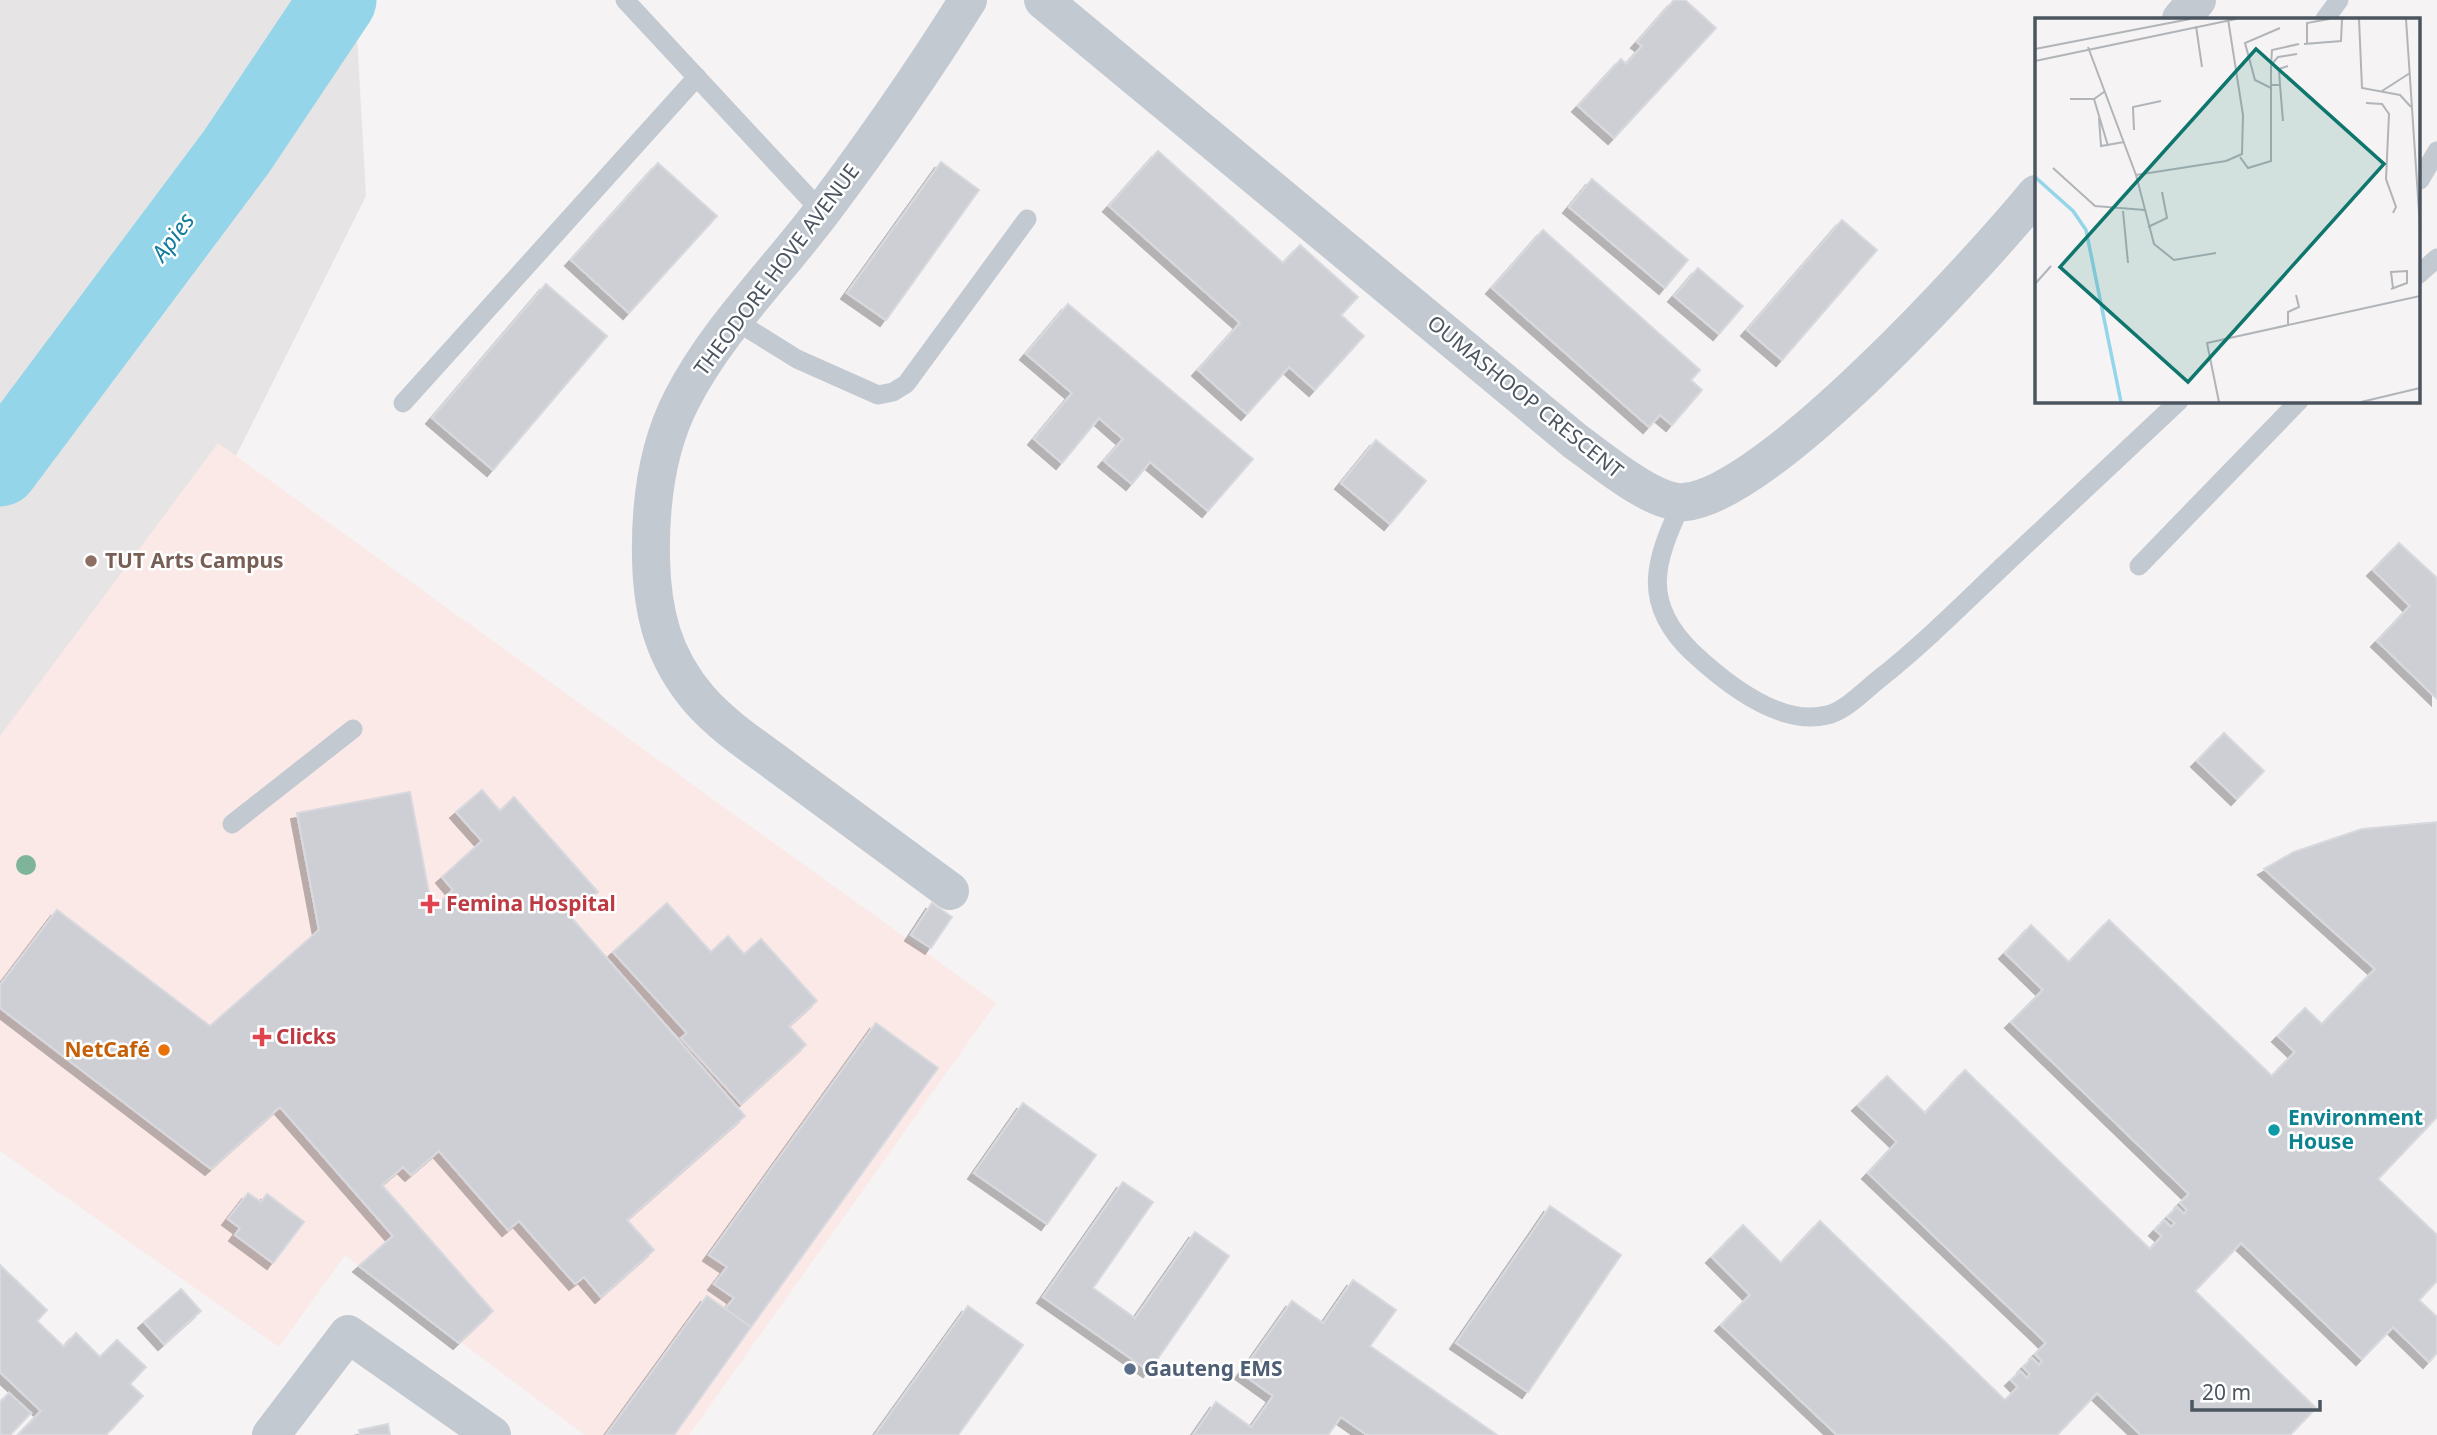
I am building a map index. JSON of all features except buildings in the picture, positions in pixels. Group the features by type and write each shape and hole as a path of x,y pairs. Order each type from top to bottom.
{"street":[{"name":"THEODORE HOVE AVENUE","path":"950,891 753,746 699,700 659,632 651,582 650,520 661,455 681,400 711,351 822,212 906,97 968,0"},
{"name":"OUMASHOOP CRESCENT","path":"1043,0 1575,441 1627,478 1682,503"},
{"path":"2182,18 2197,0"},
{"path":"1682,503 1711,497 1744,477 1823,414 1956,284 2035,195"},
{"path":"271,1435 348,1334 492,1435"}],"lane":[{"path":"625,0 822,212"},
{"path":"2326,18 2339,0"},
{"path":"404,403 697,76"},
{"path":"2425,178 2437,151"},
{"path":"736,321 797,359 878,395 893,392 906,384 1027,219"},
{"path":"2420,273 2437,258"},
{"path":"1682,503 1663,544 1658,580 1661,614 1682,642 1723,681 1783,711 1808,717 1828,715 1905,659 2178,402"},
{"path":"2139,566 2298,402"},
{"path":"232,824 353,729"}],"shaded area":[{"name":"TUT Arts Campus","path":"0,0 355,0 366,196 0,927"},
{"name":"Femina Hospital","path":"218,443 996,1003 689,1435 585,1435 345,1255 279,1347 0,1151 0,736"}],"waterway":[{"name":"Apies","path":"0,468 237,151 338,0"}],"place":[{"name":"TUT Arts Campus","path":"91,561"},
{"name":"Femina Hospital","path":"430,904"},
{"name":"Clicks","path":"262,1037"},
{"name":"NetCafé","path":"164,1050"},
{"name":"Environment House","path":"2274,1130"},
{"name":"Gauteng EMS","path":"1130,1369"}]}
